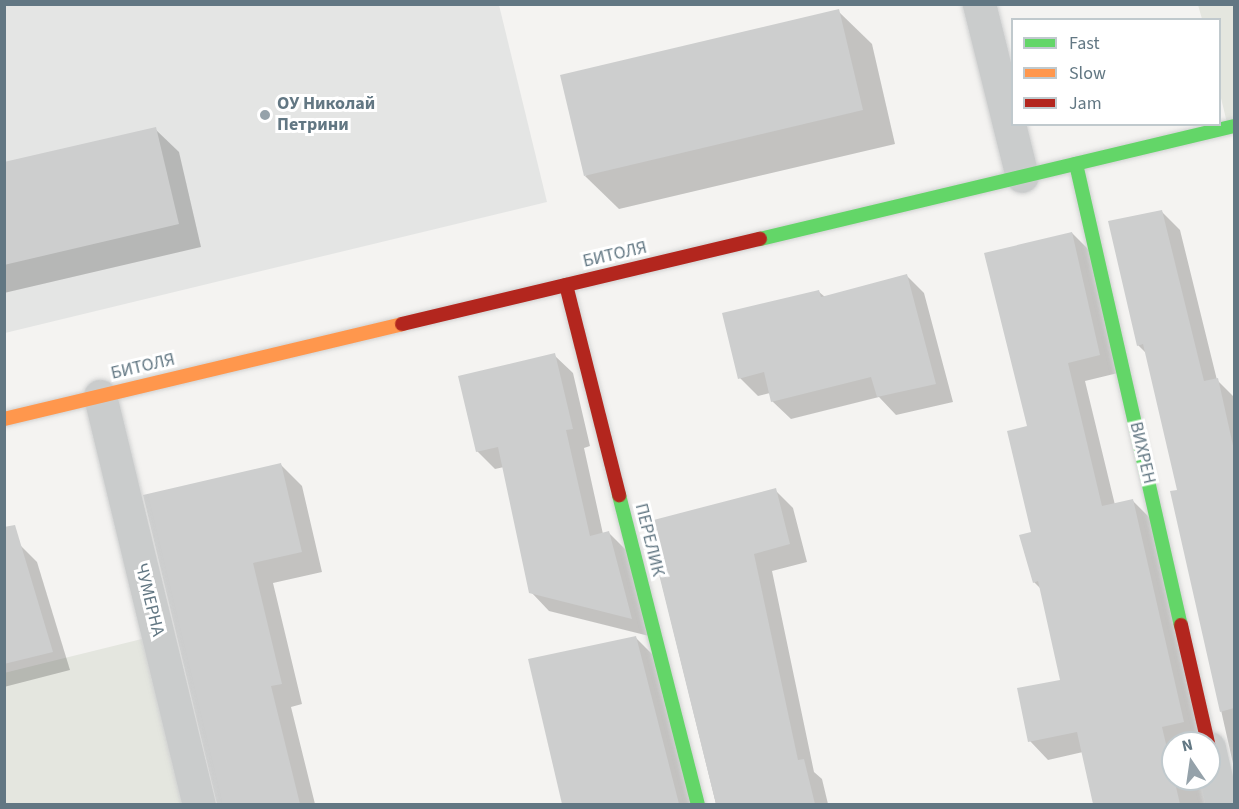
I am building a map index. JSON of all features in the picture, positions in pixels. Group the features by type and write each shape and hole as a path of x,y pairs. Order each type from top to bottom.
{"street":[{"path":"979,4 1022,176"},
{"name":"БИТОЛЯ","path":"4,419 1234,126"},
{"name":"ВИХРЕН","path":"1076,164 1205,731"},
{"name":"ПЕРЕЛИК","path":"566,285 698,804"},
{"name":"ЧУМЕРНА","path":"100,396 199,804"}],"shaded area":[{"name":"ОУ Николай Петрини","path":"4,5 499,5 547,202 5,333"},
{"path":"1198,5 1234,5 1234,126 1228,127 1221,98 1221,18 1202,18"},
{"path":"158,635 199,804 5,804 4,673"}],"building":[{"path":"839,9 863,110 584,176 560,75"},
{"path":"156,127 179,224 4,265 4,162"},
{"path":"1162,210 1204,381 1218,378 1234,450 1234,708 1220,712 1170,491 1177,490 1143,344 1137,346 1108,221"},
{"path":"1072,232 1100,355 1068,363 1102,506 1133,499 1184,722 1162,727 1161,791 1177,791 1180,804 1093,804 1077,732 1028,742 1017,688 1060,680 1038,581 1033,583 1019,535 1031,532 1007,431 1027,426 984,253"},
{"path":"907,274 936,384 877,397 871,377 771,402 764,372 738,379 722,313 819,290 821,297"},
{"path":"555,353 573,429 566,430 590,536 609,531 632,619 529,593 498,447 476,452 458,376"},
{"path":"281,463 302,552 253,563 282,684 271,686 300,804 217,804 143,495"},
{"path":"776,488 790,544 754,554 798,760 804,759 815,804 716,804 646,522"},
{"path":"15,525 53,652 4,664 4,527"},
{"path":"636,636 679,804 562,804 528,659"}],"traffic: fast":[{"path":"760,239 1234,126"},
{"path":"1076,164 1181,625"},
{"path":"619,495 698,804"}],"traffic: slow":[{"path":"4,419 402,324"}],"traffic: jam":[{"path":"402,324 760,239"},
{"path":"566,285 619,495"},
{"path":"1181,625 1205,731"}],"place":[{"name":"ОУ Николай Петрини","path":"265,115"}]}
